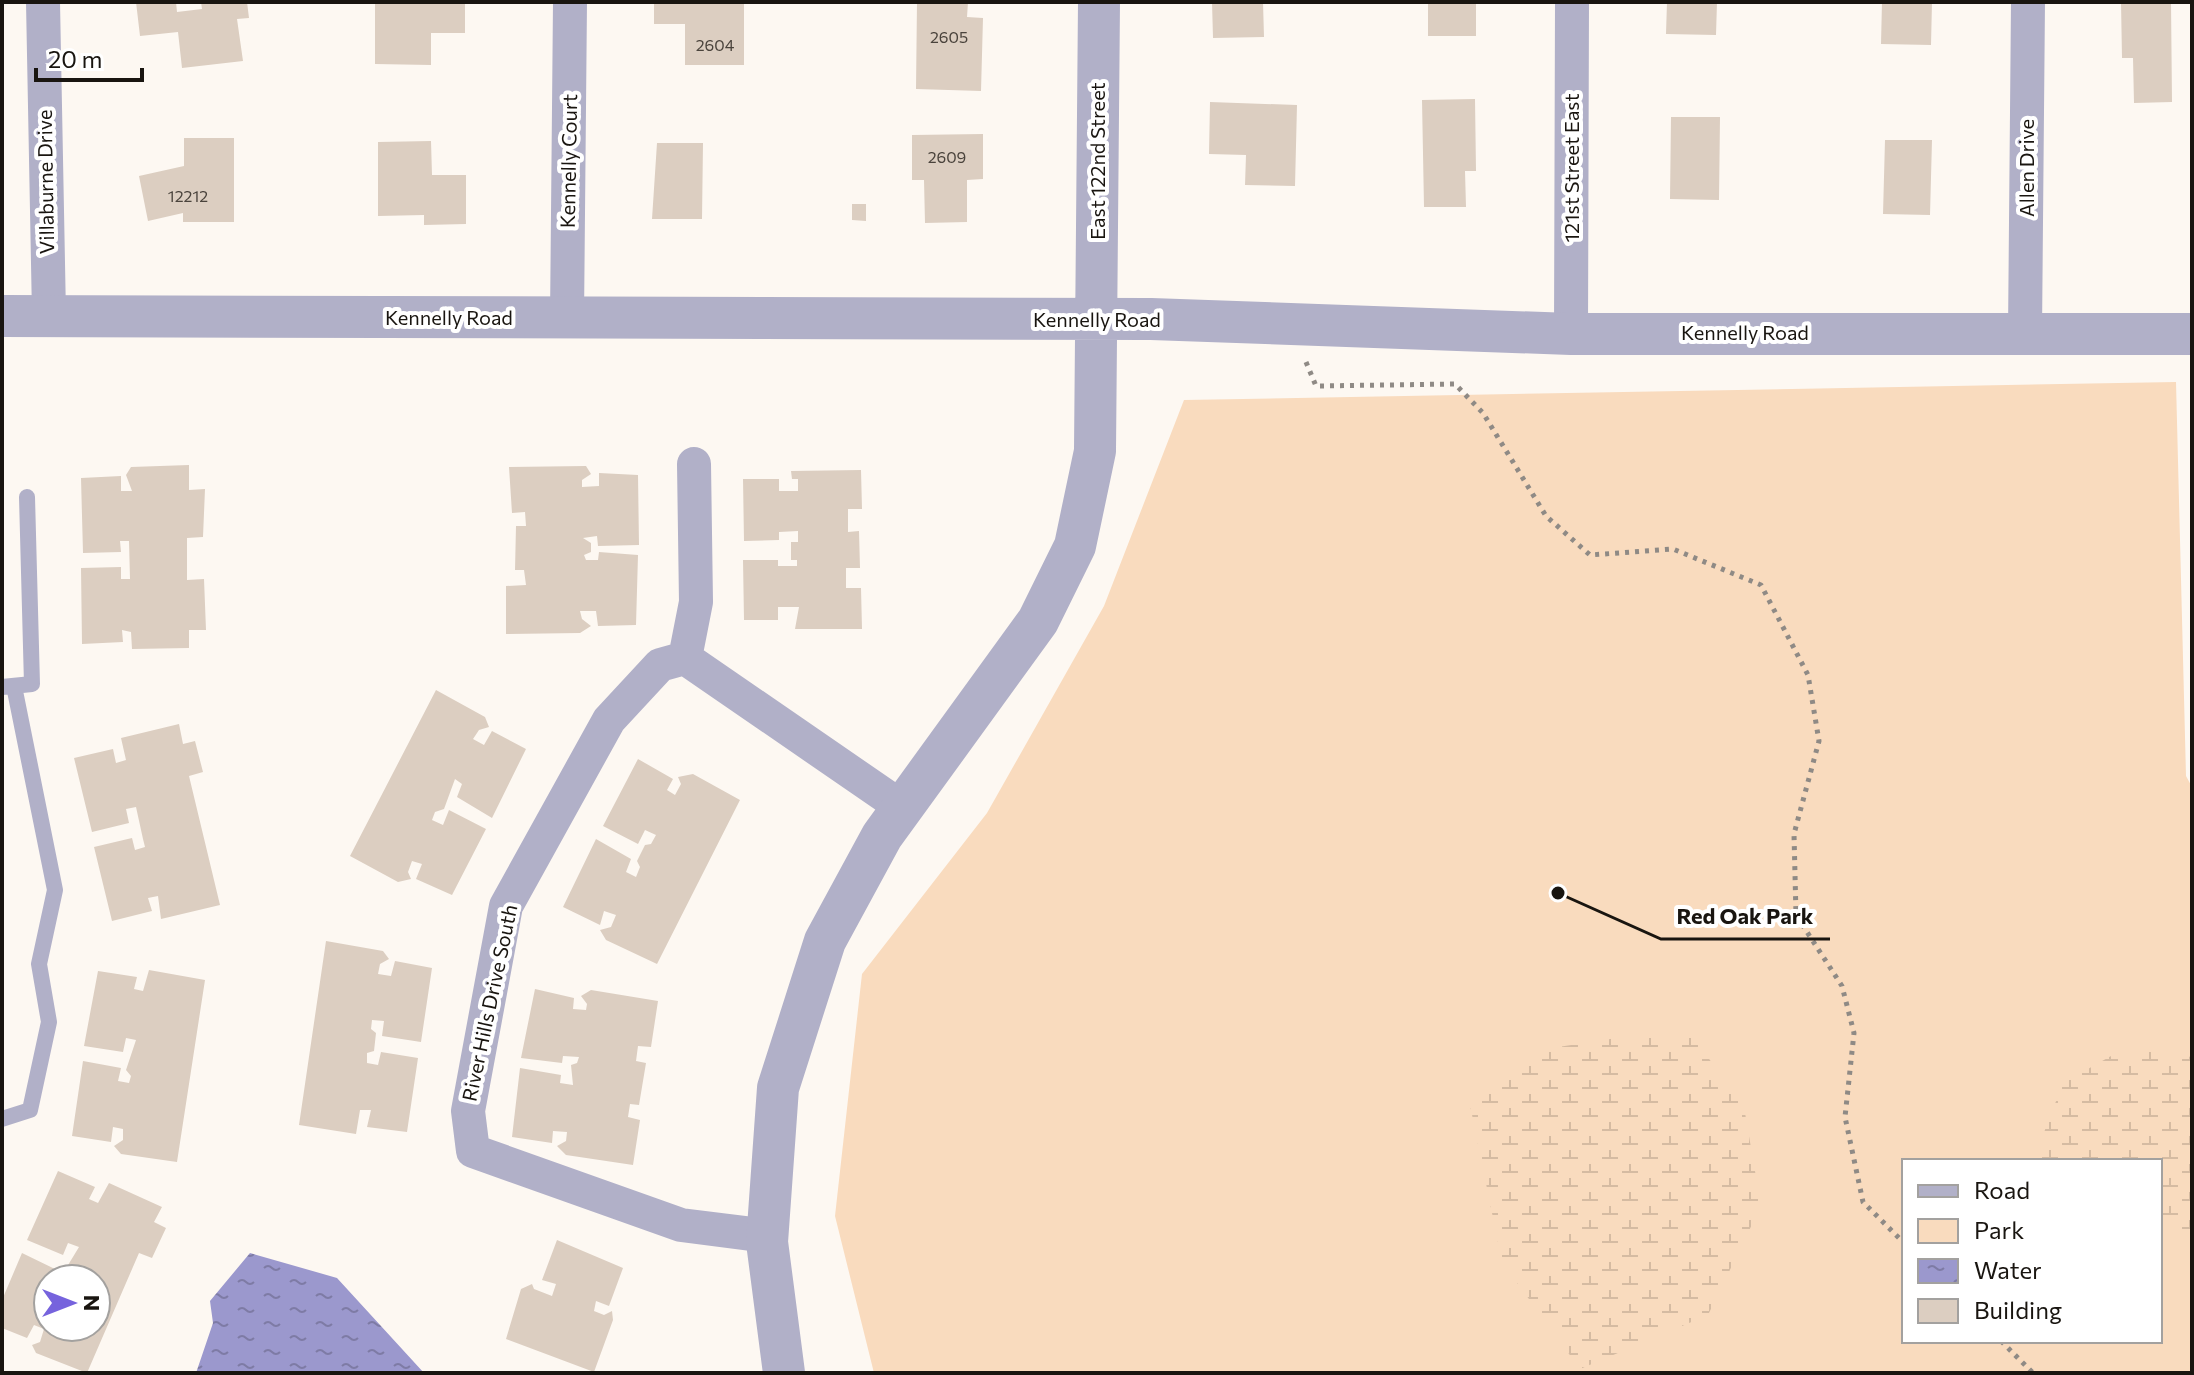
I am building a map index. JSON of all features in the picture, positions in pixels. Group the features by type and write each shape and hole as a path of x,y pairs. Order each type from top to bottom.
{"street":[{"name":"Villaburne Drive","path":"43,2 49,315"},
{"name":"Kennelly Court","path":"567,319 570,2"},
{"name":"East 122nd Street","path":"1097,319 1099,2"},
{"name":"121st Street East","path":"1571,334 1572,2"},
{"name":"Allen Drive","path":"2025,333 2028,2"},
{"name":"Kennelly Road","path":"2,316 1097,319 1571,334 2192,334"},
{"path":"784,1373 768,1236 778,1088 825,941 882,836 1038,621 1075,546 1095,451 1097,319"},
{"path":"694,464 696,602 685,658 903,808"},
{"name":"River Hills Drive South","path":"685,658 660,665 609,720 506,906 468,1111 473,1151 681,1225 768,1236"}],"lane":[{"path":"2,1119 30,1110 49,1022 39,964 55,890 8,686 32,684 27,497"}],"path":[{"path":"1302,353 1316,386 1455,384 1483,413 1546,516 1590,555 1673,549 1761,585 1808,675 1819,741 1794,834 1796,915 1842,986 1854,1033 1845,1117 1863,1202 1902,1241"},
{"path":"2003,1343 2033,1373"}],"green space":[{"path":"2176,382 2186,776 2192,787 2192,1373 874,1373 835,1216 862,974 987,813 1104,606 1184,400"},
{"path":"1691,1034 1744,1107 1761,1206 1708,1315 1580,1369 1502,1262 1469,1100 1532,1051 1630,1036"},
{"path":"2142,1050 2192,1057 2192,1241 2162,1231 2162,1159 2034,1159 2063,1083 2111,1056"}],"water":[{"path":"250,1253 337,1278 424,1373 196,1373 213,1323 210,1301"}],"building":[{"path":"136,2 176,2 177,12 202,9 201,2 247,2 249,18 237,19 243,61 182,68 178,32 140,36"},
{"path":"375,2 465,2 465,33 431,33 431,65 375,64"},
{"path":"654,2 744,2 744,65 685,65 685,24 654,24"},
{"path":"917,2 968,2 967,17 983,18 981,91 916,89"},
{"path":"1212,2 1263,2 1264,37 1213,38"},
{"path":"1428,2 1476,2 1476,36 1428,36"},
{"path":"1667,2 1717,2 1716,35 1666,34"},
{"path":"1882,2 1932,2 1931,45 1881,44"},
{"path":"2121,2 2171,2 2172,102 2134,103 2133,58 2122,58"},
{"path":"1475,99 1476,171 1465,171 1466,207 1424,207 1422,100"},
{"path":"1210,102 1297,105 1295,186 1245,185 1246,155 1209,154"},
{"path":"1671,117 1720,117 1719,200 1670,199"},
{"path":"983,134 983,179 967,180 967,222 925,223 924,180 912,180 912,135"},
{"path":"184,138 234,138 234,222 183,222 183,213 148,221 139,176 184,166"},
{"path":"1885,140 1932,140 1930,215 1883,214"},
{"path":"431,141 432,175 466,175 466,224 424,225 424,215 378,216 378,142"},
{"path":"657,143 703,143 702,219 652,219"},
{"path":"852,204 866,204 866,221 852,220"},
{"path":"189,465 189,490 205,489 203,537 187,538 187,580 204,579 206,630 189,630 189,648 132,649 131,632 122,630 123,642 82,644 81,568 121,567 121,579 130,579 129,541 120,541 121,552 83,553 81,478 121,476 121,491 132,491 126,475 131,467"},
{"path":"586,466 591,474 582,480 582,487 599,486 599,473 638,475 639,545 598,546 597,536 583,538 591,543 591,552 584,555 586,560 598,560 599,552 638,555 636,625 598,626 596,611 580,611 582,619 591,626 580,633 506,634 506,586 526,585 524,570 515,570 516,526 526,526 525,512 512,513 509,467"},
{"path":"861,470 862,509 848,509 848,532 859,531 860,568 846,568 846,588 861,588 862,629 795,629 799,607 778,607 778,620 744,620 743,560 778,560 778,566 797,566 797,560 791,560 791,542 798,542 798,531 779,532 779,540 744,541 743,479 779,479 779,491 798,491 798,479 792,479 791,471"},
{"path":"436,690 485,717 489,727 479,730 473,739 484,745 492,731 526,749 492,818 457,797 462,784 455,779 444,809 435,812 432,820 443,825 449,810 486,829 452,895 416,879 422,864 412,861 408,872 411,879 398,882 350,856"},
{"path":"179,724 183,744 195,741 203,772 189,776 220,905 161,919 158,896 148,898 152,911 112,921 94,847 132,838 135,850 145,847 136,807 126,809 129,823 92,832 74,758 113,749 116,763 126,760 121,738"},
{"path":"638,759 673,779 667,790 675,795 681,784 678,777 693,774 740,800 657,964 606,940 600,930 611,927 616,915 604,911 600,925 563,907 596,839 631,859 626,872 636,877 640,867 637,861 645,845 651,844 656,835 645,830 638,844 603,826"},
{"path":"326,941 383,951 389,959 380,964 378,974 391,976 395,961 432,968 421,1042 382,1036 384,1021 372,1020 371,1029 376,1033 374,1051 367,1053 367,1063 378,1065 381,1052 418,1058 407,1132 367,1127 371,1110 360,1110 356,1134 299,1125"},
{"path":"149,970 205,980 177,1162 121,1154 114,1146 123,1140 123,1129 113,1127 111,1142 72,1136 83,1061 121,1068 118,1081 129,1083 131,1076 126,1070 136,1040 126,1038 123,1052 84,1046 98,971 137,977 134,989 143,991"},
{"path":"535,989 574,998 573,1009 586,1010 587,1004 581,996 591,990 658,1001 651,1047 638,1046 636,1061 646,1063 639,1105 630,1104 628,1117 640,1120 633,1165 566,1155 557,1146 566,1141 567,1132 553,1131 552,1143 512,1137 520,1068 561,1075 560,1083 573,1085 571,1065 577,1063 579,1057 563,1056 562,1063 521,1058"},
{"path":"58,1171 95,1187 89,1199 98,1203 109,1183 162,1207 154,1222 166,1228 152,1258 139,1253 112,1315 112,1263 69,1263 79,1247 68,1243 63,1255 27,1240"},
{"path":"557,1240 623,1268 609,1306 596,1301 594,1311 604,1315 612,1311 613,1320 594,1372 506,1339 521,1289 532,1284 534,1289 552,1296 556,1284 542,1280"},
{"path":"22,1253 43,1263 32,1263 32,1329 27,1338 2,1328 2,1300"},
{"path":"100,1343 87,1373 36,1353 32,1345"}],"place":[{"name":"Red Oak Park","path":"1558,893"}]}
